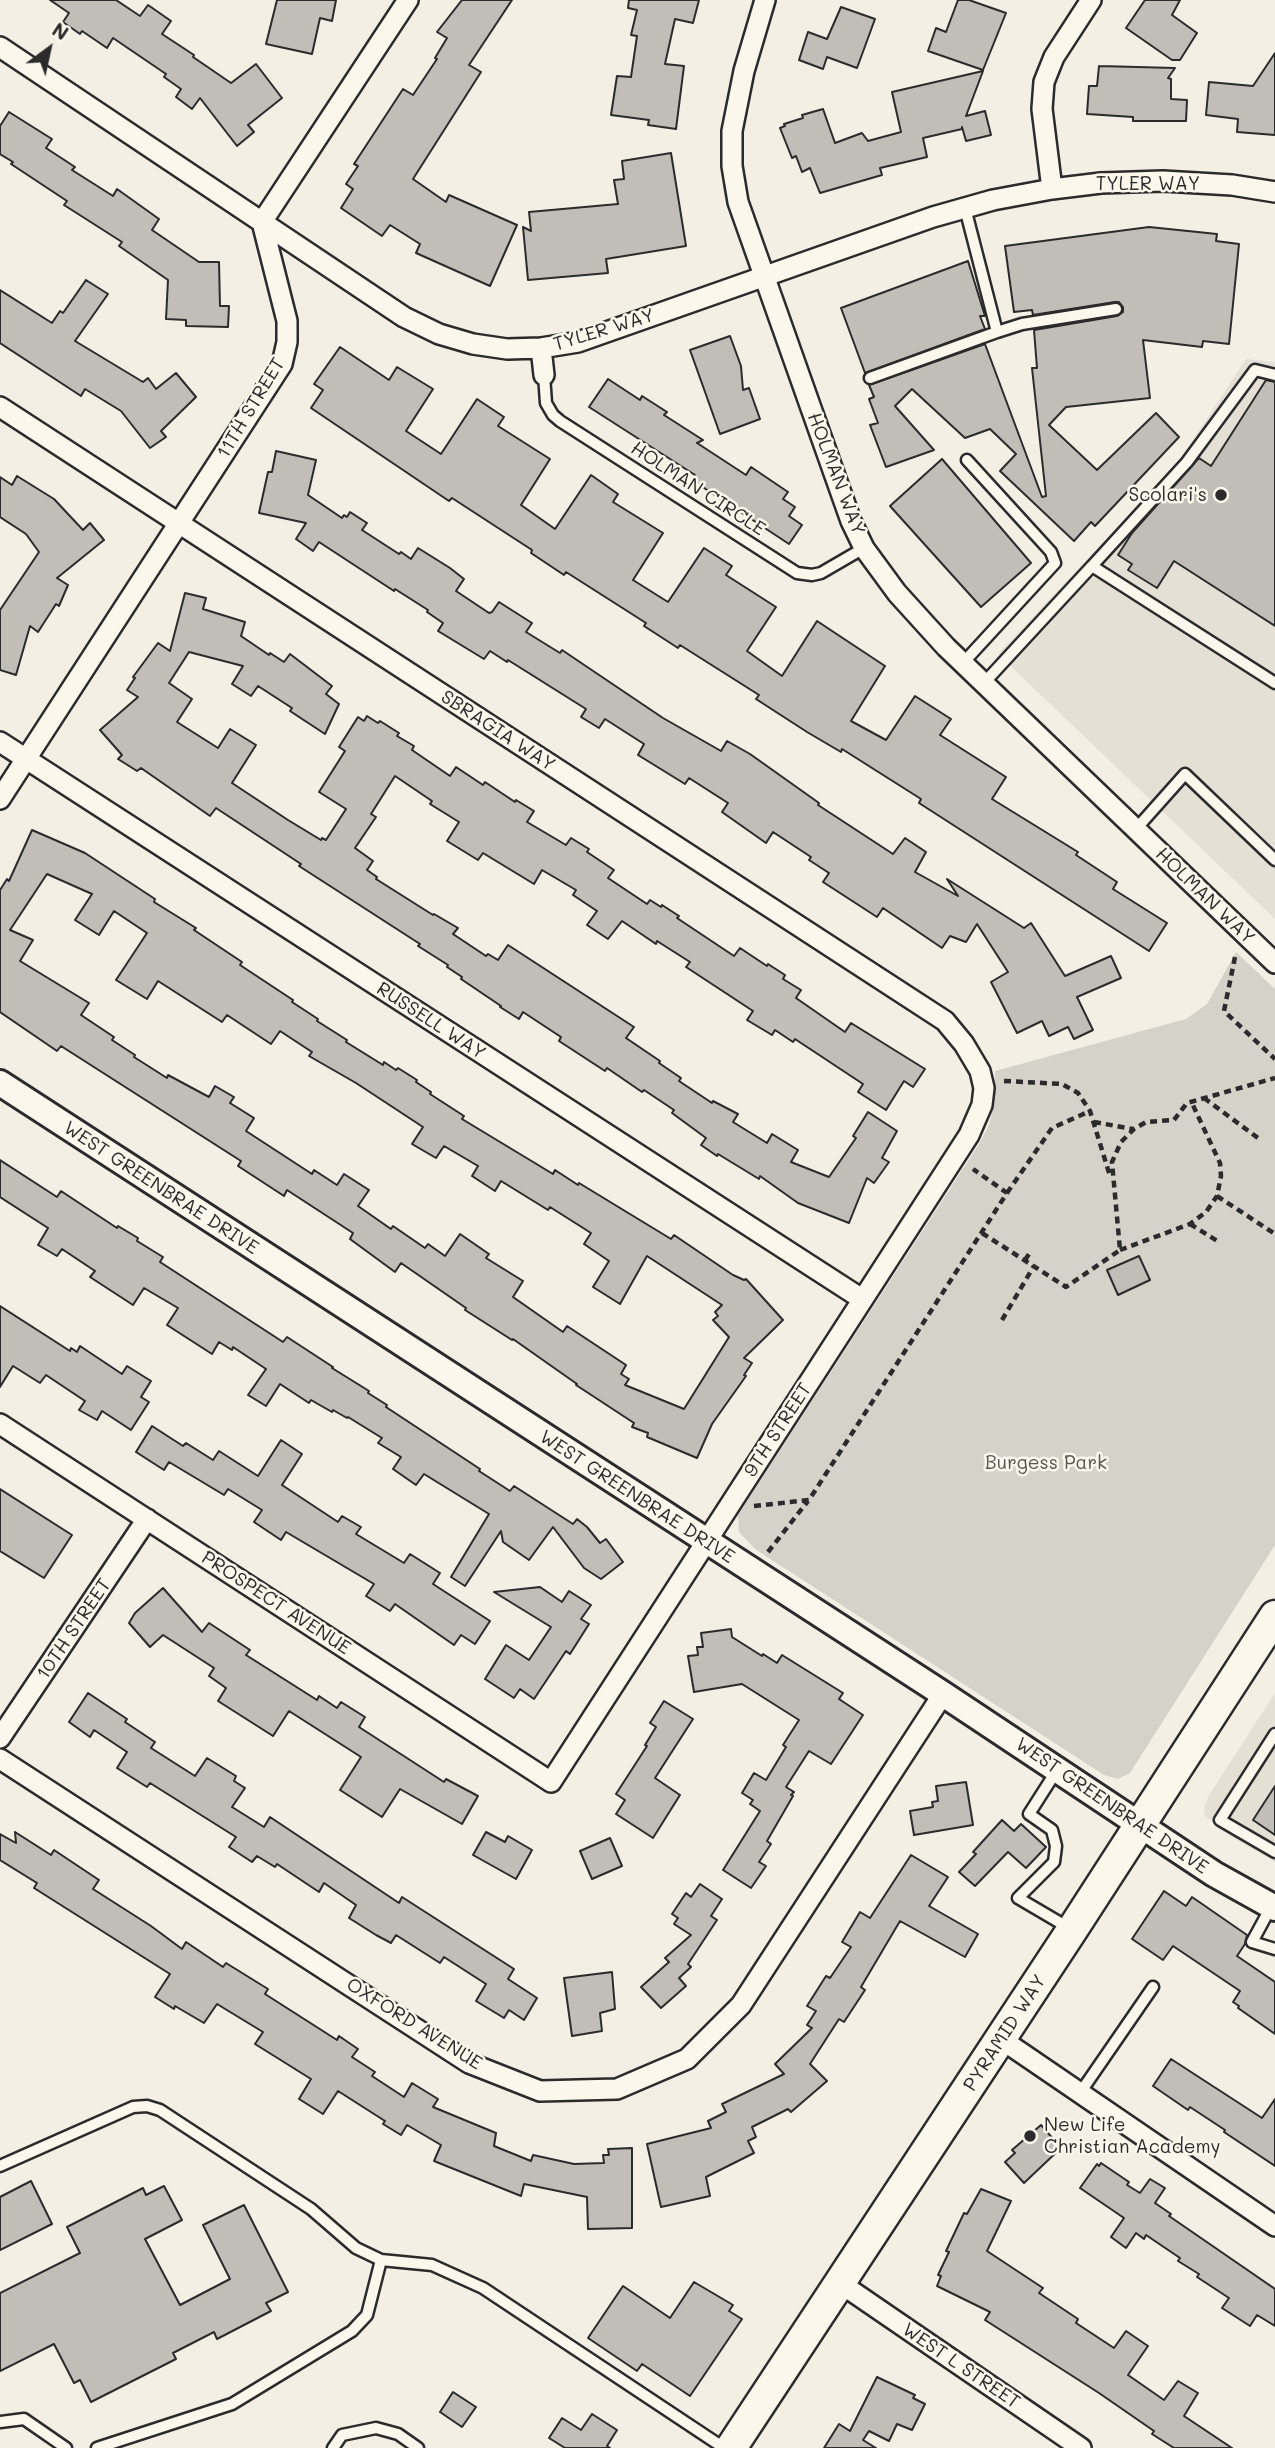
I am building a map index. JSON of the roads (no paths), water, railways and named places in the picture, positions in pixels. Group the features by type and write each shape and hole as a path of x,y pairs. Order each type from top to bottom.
{"main road":[{"name":"PYRAMID WAY","path":"731,2448 1274,1620"}],"street":[{"path":"262,222 408,0"},
{"name":"HOLMAN WAY","path":"765,0 744,71 732,131 732,166 738,202 851,521 864,548 918,618 1275,963"},
{"path":"1052,188 1042,109 1044,82 1054,57 1091,0"},
{"name":"TYLER WAY","path":"0,47 404,317 439,334 507,349 541,348 578,342 933,217 993,200 1052,188 1163,181 1232,185 1275,192"},
{"name":"11TH STREET","path":"0,799 282,364 288,342 287,321 262,222"},
{"path":"541,348 544,375"},
{"name":"SBRAGIA WAY","path":"0,407 945,1021 988,1076"},
{"name":"RUSSELL WAY","path":"0,742 862,1299"},
{"name":"9TH STREET","path":"551,1782 969,1135 982,1105 988,1076"},
{"name":"WEST GREENBRAE DRIVE","path":"0,1083 943,1694 1214,1874 1273,1907"},
{"name":"PROSPECT AVENUE","path":"0,1424 551,1782"},
{"name":"10TH STREET","path":"0,1738 147,1519"},
{"name":"OXFORD AVENUE","path":"0,1759 469,2063 540,2091 617,2089 687,2059 740,2005 943,1694"},
{"path":"1001,2039 1275,2227"},
{"name":"WEST L STREET","path":"840,2283 1081,2448"}],"lane":[{"path":"965,208 997,332"},
{"path":"870,378 1022,324 1116,309"},
{"path":"984,683 1186,462 1255,370 1275,375"},
{"name":"HOLMAN CIRCLE","path":"544,375 547,403 553,415 560,421 797,573 821,573 864,548"},
{"path":"963,663 1055,563 1051,552 967,460"},
{"path":"1092,566 1275,682"},
{"path":"1136,830 1185,775 1275,860"},
{"path":"1275,1734 1220,1820 1275,1852"},
{"path":"1057,1770 1028,1814 1052,1830 1056,1846 1054,1861 1018,1898 1072,1930"},
{"path":"1273,1907 1252,1942 1275,1949"},
{"path":"1080,2093 1153,1987"},
{"path":"0,2166 133,2107 147,2106 160,2110 311,2209 356,2248 381,2260 432,2264 484,2288 724,2448"},
{"path":"97,2448 232,2404 352,2332 367,2315 381,2260"},
{"path":"0,2422 24,2419 66,2448"},
{"path":"333,2448 342,2435 376,2428 398,2434 418,2448"}],"place":[{"name":"Scolari's","path":"1221,495"},
{"name":"New Life Christian Academy","path":"1030,2136"}],"park label":[{"name":"Burgess Park","path":"1046,1463"}]}
